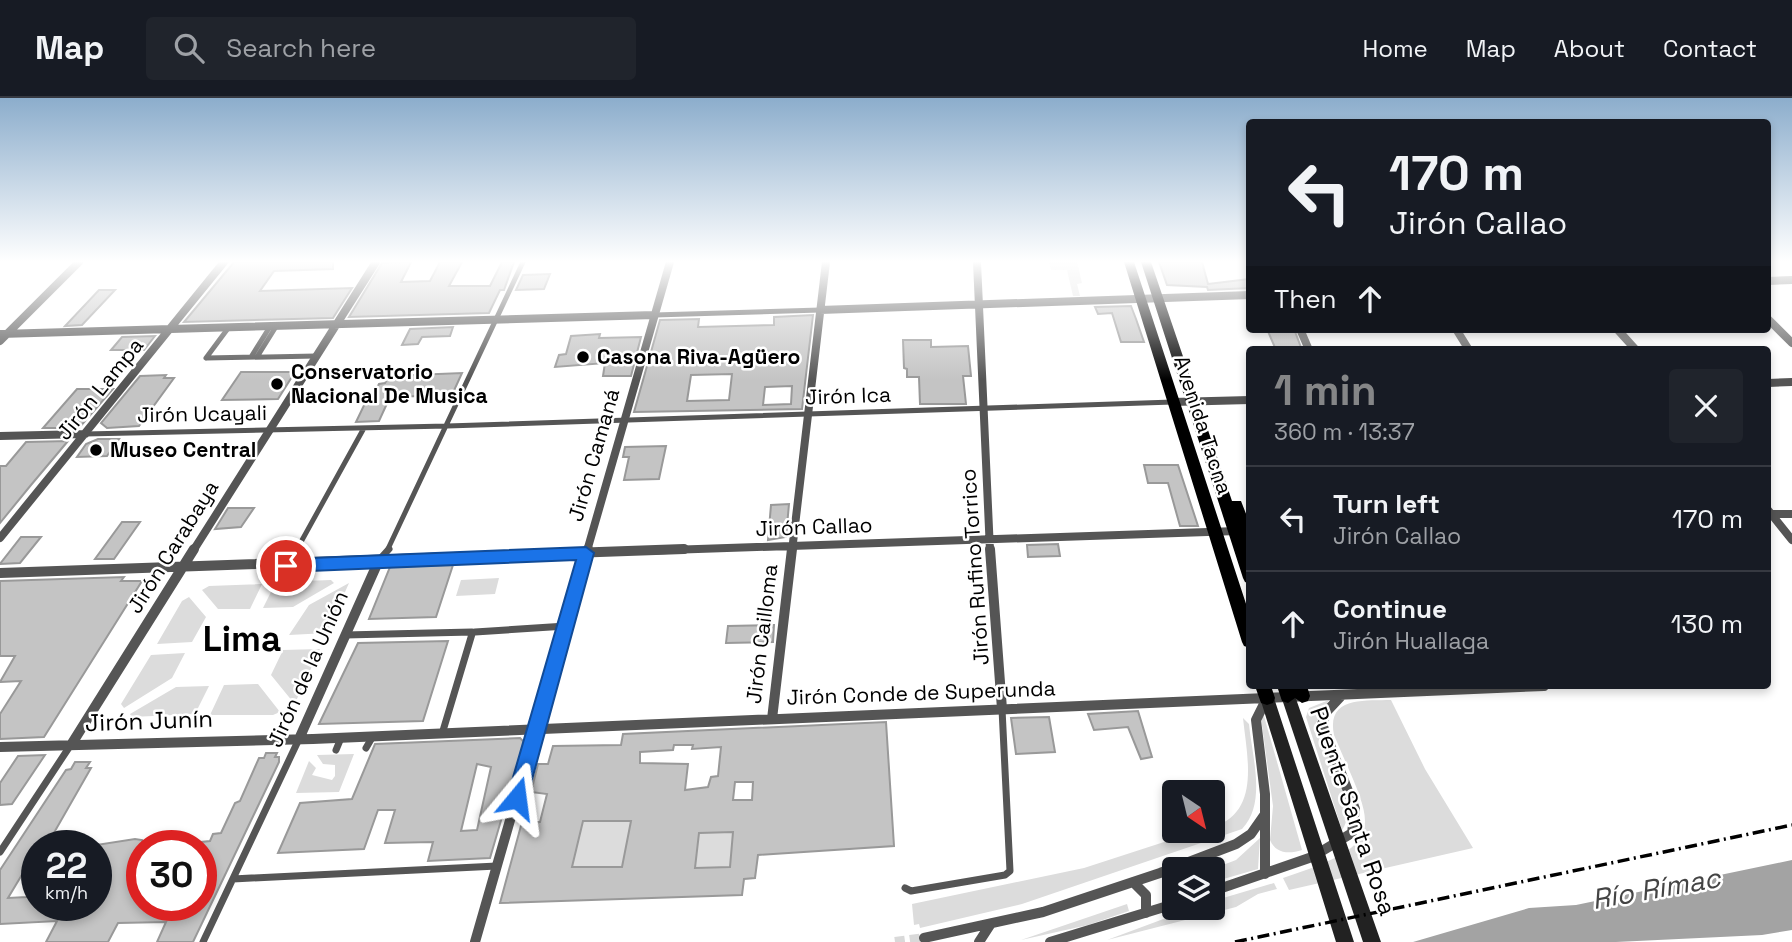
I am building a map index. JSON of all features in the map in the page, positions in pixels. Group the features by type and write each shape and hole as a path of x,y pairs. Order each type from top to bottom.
{"main road":[{"name":"Avenida Tacna","path":"1138,301 1246,629"},
{"name":"Avenida Tacna","path":"1163,301 1195,401 1244,535"},
{"name":"Puente Santa Rosa","path":"1265,692 1345,942"},
{"name":"Puente Santa Rosa","path":"1293,695 1330,820 1372,942"}],"street":[{"path":"0,341 38,301"},
{"name":"Jirón Lampa","path":"0,538 193,301"},
{"name":"Jirón Carabaya","path":"0,852 71,745 351,301"},
{"name":"Jirón de la Unión","path":"204,942 379,560 389,549 506,301"},
{"name":"Jirón Camaná","path":"475,942 658,301"},
{"name":"Jirón Cailloma","path":"772,719 810,415 821,301"},
{"name":"Jirón Rufino Torrico","path":"905,888 911,891 1006,874 1010,871 1002,709 989,537 979,301"},
{"path":"4,334 1101,301"},
{"path":"1771,322 1792,343"},
{"path":"254,357 274,325"},
{"path":"229,327 206,358 316,356"},
{"path":"1621,333 1632,346"},
{"path":"1771,383 1792,382"},
{"name":"Jirón Ica","path":"447,426 1246,400"},
{"name":"Jirón Ucayali","path":"0,436 447,426"},
{"path":"286,566 293,561 364,428"},
{"path":"1771,513 1792,514"},
{"path":"1771,515 1792,540"},
{"name":"Jirón Callao","path":"0,573 286,566 379,560 989,537 1215,532 1244,535"},
{"path":"345,635 473,633 566,626"},
{"path":"442,734 473,633"},
{"name":"Jirón Conde de Superunda","path":"299,739 1002,709 1265,692 1342,695 1449,689"},
{"path":"1265,692 1256,720 1265,814 1265,874"},
{"path":"1225,887 1312,856 1352,832 1355,809 1322,724 1327,711 1342,695"},
{"path":"366,748 373,736"},
{"path":"336,750 341,738"},
{"name":"Jirón Junín","path":"0,747 299,739"},
{"path":"924,937 1024,918 1133,882 1236,844 1251,834 1265,814"},
{"path":"233,879 497,866"},
{"path":"1133,882 1147,895 1149,903 1146,913"},
{"path":"1050,942 1162,908"},
{"path":"979,942 990,925"}],"shaded area":[{"path":"499,578 495,594 456,596 461,580"},
{"path":"331,580 334,583 293,607 263,608 276,582"},
{"path":"349,583 327,633 289,635 309,605"},
{"path":"262,584 250,609 218,609 202,590 209,586"},
{"path":"189,597 206,617 192,642 157,644 182,601"},
{"path":"320,649 296,701 293,702 271,675 283,650"},
{"path":"185,653 172,678 124,708 121,704 151,655"},
{"path":"258,684 280,712 273,715 210,715 224,685"},
{"path":"209,686 195,714 132,717 130,714 176,687"},
{"path":"1329,700 1316,723 1343,793 1346,820 1342,830 1306,717 1309,708"},
{"path":"1391,700 1425,769 1473,848 1289,890 1283,878 1343,854 1358,841 1364,828 1364,812 1358,792 1334,735 1333,722 1336,713 1350,703"},
{"path":"1264,716 1302,850 1279,850 1270,840 1273,806 1261,718"},
{"path":"1243,718 1249,724 1255,765 1254,806 1242,829 1225,835 1225,821 1238,809 1245,796 1248,766"},
{"path":"354,754 339,792 296,793 309,761 316,768 312,775 332,780 335,776 335,765 323,764 317,755"},
{"path":"583,821 631,821 622,867 572,867"},
{"path":"733,832 730,867 695,868 699,833"},
{"path":"1260,838 1258,869 1225,879 1225,864 1236,860"},
{"path":"1162,843 1198,844 1022,904 920,928 919,924 914,925 912,904 1084,868"},
{"path":"1792,860 1792,930 1762,935 1616,942 1413,942 1529,908 1576,905"},
{"path":"1274,883 1277,889 1258,894 1236,907 1225,910 1225,897"},
{"path":"1127,904 1129,911 1088,925 1021,940"},
{"path":"1162,920 1185,920 1107,940"}],"building":[{"path":"88,301 104,301 82,325 65,326"},
{"path":"201,301 344,301 333,318 184,322"},
{"path":"359,301 495,301 489,313 349,317"},
{"path":"1131,306 1144,342 1121,342 1112,313 1098,314 1095,307"},
{"path":"813,315 802,409 634,412 660,320 699,319 698,327 774,325 774,317","holes":["732,374 729,400 687,401 691,375","792,386 791,404 763,405 765,387"]},
{"path":"453,327 450,336 422,337 418,344 402,345 410,329"},
{"path":"1269,333 1296,333 1300,346 1274,346"},
{"name":"Casona Riva-Agüero","path":"600,334 599,338 641,337 631,376 603,376 605,363 555,367 559,355 566,354 571,336"},
{"path":"155,336 144,350 111,350 122,337"},
{"path":"903,340 931,340 931,347 968,346 971,376 963,376 966,404 920,404 919,377 907,377 907,369 904,368"},
{"name":"Conservatorio Nacional De Musica","path":"241,372 295,372 278,399 222,400"},
{"path":"462,373 452,395 390,397 379,421 356,422 369,395 373,395 379,384 385,383 389,376"},
{"path":"166,375 164,378 174,378 139,426 107,428 101,423 140,376"},
{"path":"77,389 113,389 79,428 43,428"},
{"name":"Museo Central","path":"98,439 119,439 107,456 77,457 86,444"},
{"path":"68,441 0,523 0,466 6,466 26,442"},
{"path":"666,446 659,479 624,480 629,457 623,457 625,447"},
{"path":"1144,465 1178,465 1198,526 1180,526 1168,483 1148,483"},
{"path":"789,504 786,537 768,540 771,505"},
{"path":"228,508 254,508 241,527 215,529"},
{"path":"122,522 140,522 114,559 95,559"},
{"path":"21,537 41,537 20,563 0,564"},
{"path":"1058,544 1060,556 1028,557 1027,545"},
{"path":"453,565 436,617 369,619 390,567"},
{"path":"124,577 121,581 142,581 44,737 0,739 0,714 21,681 0,682 15,656 0,656 0,581"},
{"path":"774,625 773,642 726,643 728,626"},
{"path":"448,641 423,721 319,724 358,643"},
{"path":"1138,711 1152,757 1141,759 1128,727 1094,730 1088,714"},
{"path":"1049,717 1055,752 1016,754 1011,718"},
{"path":"886,722 894,846 758,855 755,878 744,879 742,895 500,903 522,822 540,822 547,794 531,792 538,764 548,764 553,746 621,745 623,734","holes":["674,745 693,745 692,749 721,747 718,776 711,777 708,787 685,790 688,764 640,763 640,752 673,750","735,782 753,782 752,800 733,800","583,821 631,821 622,867 572,867","733,832 730,867 695,868 699,833"]},
{"path":"520,738 524,742 490,858 428,861 433,842 385,843 395,810 378,810 364,849 278,853 300,803 352,799 375,744","holes":["477,764 491,767 477,830 461,831"]},
{"path":"266,753 277,753 275,757 279,757 279,762 217,892 217,834 221,833 235,803 240,801 259,758 264,758"},
{"path":"45,755 12,804 0,805 0,783 18,756"},
{"path":"75,762 90,762 86,768 91,768 56,830 26,830 66,770 71,769"},
{"path":"21,838 21,876 8,898 21,897 21,921 57,921 0,924 0,870"},
{"path":"126,840 126,921 203,921 193,942 157,942 166,922 118,923 108,942 46,942 57,921 112,921 112,843"}],"tunnel":[{"path":"895,942 924,938"}],"railway":[{"path":"1235,942 1792,825"}],"place":[{"name":"Casona Riva-Agüero","path":"583,357"},
{"name":"Conservatorio Nacional De Musica","path":"277,384"},
{"name":"Museo Central","path":"96,450"}],"district":[{"name":"Lima","path":"242,639"}],"route":[{"path":"286,566 586,553 517,798"}],"water label":[{"name":"Río Rímac","path":"1656,888"}]}
